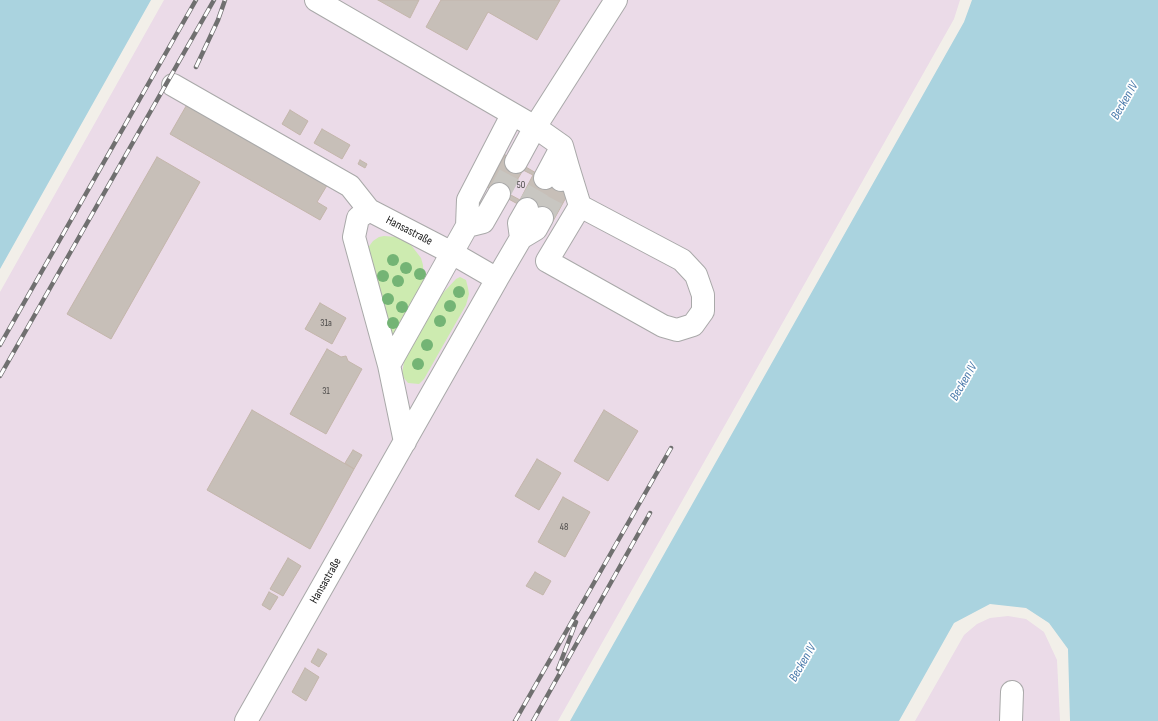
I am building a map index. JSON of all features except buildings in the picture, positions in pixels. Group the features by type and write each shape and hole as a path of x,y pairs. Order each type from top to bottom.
{"street":[{"path":"316,0 535,127 562,146 557,177 580,206 682,260 696,274 703,295 703,311 693,325 677,330 663,326 519,243"},
{"path":"516,162 535,127 616,0"},
{"path":"173,85 350,186 369,210 358,218 354,238 389,365 405,442"},
{"path":"389,365 467,226 468,200 512,115"},
{"path":"467,226 483,222 499,194"},
{"path":"548,261 580,206"},
{"name":"Hansastraße","path":"246,721 497,279 452,253 369,210"},
{"path":"497,279 519,243 519,223 534,214"},
{"path":"1011,721 1012,692"}],"shaded area":[{"path":"164,0 960,0 954,19 558,721 0,721 0,292"},
{"path":"1008,616 1026,619 1044,632 1057,660 1060,721 915,721 964,635 977,624 990,618"}],"green space":[{"path":"384,236 397,237 411,245 421,258 423,265 424,281 393,340 367,249 373,241"},
{"path":"460,277 466,280 468,288 469,294 466,305 424,379 419,384 408,383 402,373 407,355 442,294 456,279"}],"water":[{"path":"0,0 151,0 0,269"},
{"name":"Becken IV","path":"972,0 1158,0 1158,721 1070,721 1068,649 1049,623 1026,608 990,604 954,623 899,721 570,721 964,22"}],"tunnel":[{"path":"499,194 516,162"},
{"path":"527,209 545,178"},
{"path":"542,218 559,186"}],"railway":[{"path":"0,345 196,0"},
{"path":"0,376 214,0"},
{"path":"196,67 218,20 225,0"},
{"path":"515,721 671,448"},
{"path":"533,721 650,513"},
{"path":"558,669 576,622"}]}
